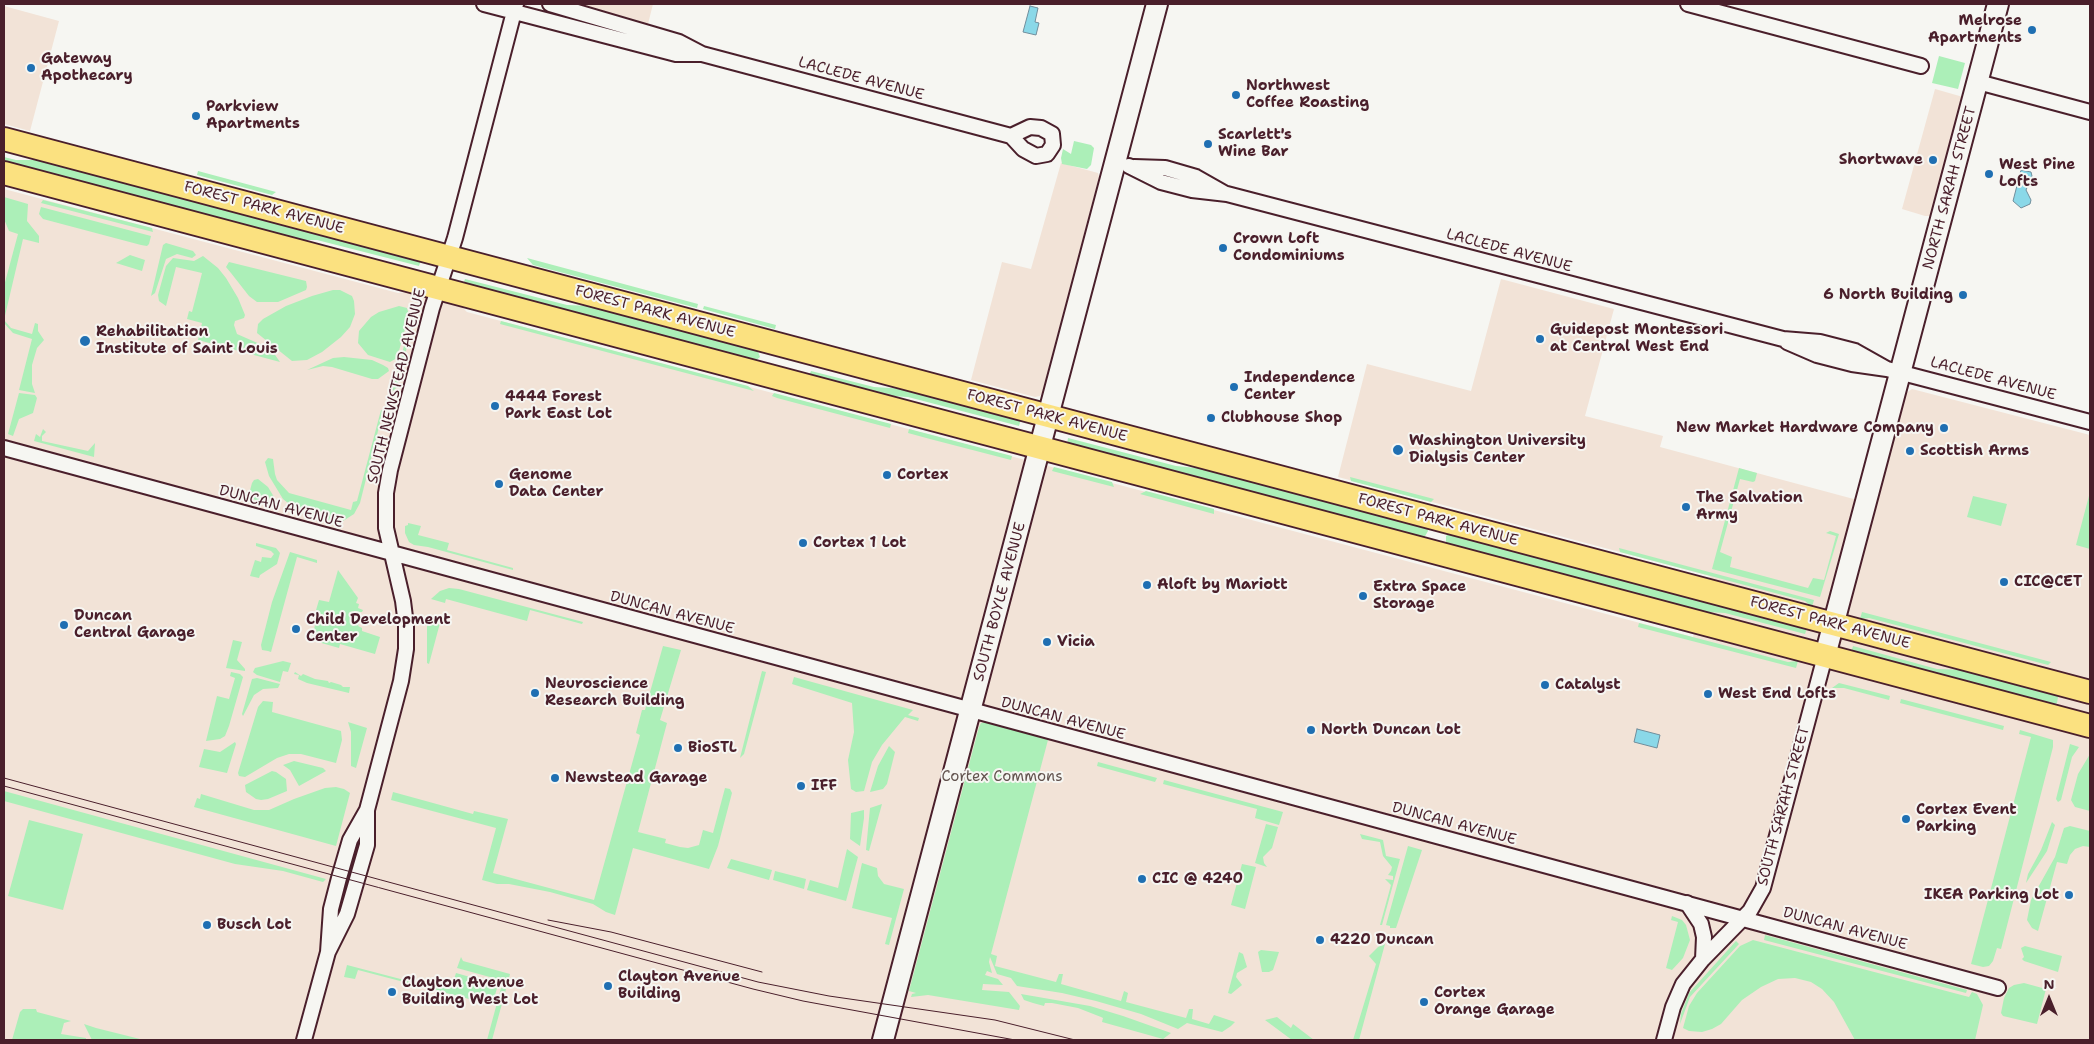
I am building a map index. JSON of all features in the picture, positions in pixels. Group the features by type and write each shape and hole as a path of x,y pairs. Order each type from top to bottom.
{"main road":[{"name":"FOREST PARK AVENUE","path":"4,139 2090,692"},
{"path":"4,173 2090,726"}],"street":[{"name":"LACLEDE AVENUE","path":"484,4 514,8 676,54 702,54"},
{"name":"LACLEDE AVENUE","path":"550,4 678,42 702,54 1011,136"},
{"name":"SOUTH BOYLE AVENUE","path":"883,1040 1049,417 1122,165 1157,4"},
{"path":"1688,4 1921,66"},
{"name":"NORTH SARAH STREET","path":"1894,370 1978,82 1998,4"},
{"name":"SOUTH NEWSTEAD AVENUE","path":"304,1040 328,952 343,926 361,865 368,832 367,810 401,681 406,649 406,615 386,523 387,482 394,449 438,289 449,258 514,8"},
{"path":"1978,82 2090,112"},
{"name":"LACLEDE AVENUE","path":"1122,165 1164,168 1196,177 1227,194 1783,339 1820,342 1855,351 1894,370 2090,422"},
{"name":"SOUTH SARAH STREET","path":"1664,1040 1677,995 1703,959 1743,918 1760,895 1825,656 1894,370"},
{"name":"DUNCAN AVENUE","path":"4,448 1998,988"},
{"path":"1687,903 1701,924 1704,937 1703,959"}],"shaded area":[{"path":"573,4 653,4 648,24"},
{"path":"4,6 59,21 30,131 4,124"},
{"path":"1935,89 1963,97 1932,214 1925,216 1902,209"},
{"path":"1061,163 1098,173 1099,177 1042,393 1040,396 1035,397 971,380 1002,262 1031,269"},
{"path":"4,189 398,293 407,292 460,305 467,312 1693,637 1710,576 1338,477 1367,364 1471,391 1501,279 1614,309 1585,416 1663,436 1660,447 1876,505 1906,393 1912,389 2090,435 2090,1040 4,1040"}],"green space":[{"path":"1939,56 1965,63 1958,89 1932,83"},
{"path":"1074,141 1091,145 1094,148 1091,165 1087,169 1062,164 1063,149 1071,154"},
{"path":"4,157 16,160 42,160 421,260 419,266 317,240 294,240 4,164"},
{"path":"198,171 276,192 272,195 197,175"},
{"path":"4,197 28,204 27,221 39,236 39,243 23,239 4,320 4,286 18,234 9,231 4,219"},
{"path":"43,200 152,228 153,232 41,203"},
{"path":"41,207 151,236 149,244 147,246 141,245 43,219 39,214"},
{"path":"166,243 193,251 196,255 192,258 177,254 166,259 155,293 151,296 163,245"},
{"path":"130,255 145,260 142,271 116,263"},
{"path":"203,256 218,268 238,298 245,315 244,318 235,321 234,325 237,334 273,352 280,362 198,340 202,323 187,319 189,311 192,312 202,273 176,267 166,306 159,301 158,295 166,266 173,258 194,261"},
{"path":"527,258 698,304 697,308 533,265"},
{"path":"229,262 306,281 306,290 278,302 257,302 249,296 226,267"},
{"path":"465,279 567,305 591,306 757,349 760,357 754,362 463,285"},
{"path":"333,290 340,290 352,296 355,314 350,327 322,352 307,360 292,361 257,333 258,324 263,319 286,306"},
{"path":"399,306 407,308 409,315 397,358 390,362 368,355 358,343 359,331 371,317 379,312"},
{"path":"704,306 776,325 775,329 703,309"},
{"path":"414,307 417,307 397,387 392,392"},
{"path":"4,320 11,328 32,334 35,323 38,324 38,331 44,340 37,348 32,365 32,384 35,393 19,390 32,339 13,333 4,323"},
{"path":"501,321 748,386 754,391 500,324"},
{"path":"344,357 372,360 388,368 389,371 378,379 372,379 332,367 323,366 307,370 333,358"},
{"path":"811,371 874,387 907,389 1021,419 1019,426 908,397 874,395 809,376"},
{"path":"19,393 35,395 37,398 33,413 19,419 13,436 8,434"},
{"path":"774,393 891,424 890,428 777,398 772,396"},
{"path":"381,410 383,411 360,503 354,514 343,521 332,521 298,511 283,499 269,476 265,462 268,458 273,459 277,480 289,493 351,510 353,502 357,501"},
{"path":"43,429 46,432 42,436 42,441 88,451 95,443 94,457 34,441 36,434 40,437"},
{"path":"909,429 1012,456 1011,460 908,433"},
{"path":"1068,438 1176,466 1207,469 1427,528 1428,531 1424,538 1067,445"},
{"path":"1054,467 1112,482 1114,487 1052,471"},
{"path":"1739,468 1757,473 1753,482 1740,479 1720,552 1732,557 1730,567 1808,588 1813,578 1824,580 1836,536 1826,533 1830,531 1839,534 1820,597 1712,569"},
{"path":"1350,477 1434,499 1431,502 1351,481"},
{"path":"258,479 268,487 277,502 276,505 250,498 249,494 252,483"},
{"path":"1146,491 1214,509 1214,514 1140,494"},
{"path":"2090,492 2090,549 2076,545"},
{"path":"1973,496 2007,504 2001,526 1967,517"},
{"path":"408,523 421,526 418,535 449,543 447,550 513,568 513,570 414,545 409,542 405,533 405,526"},
{"path":"1449,534 1807,628 1805,634 1725,613 1692,611 1446,544 1446,536"},
{"path":"256,543 276,548 280,553 277,564 260,575 259,578 250,576 255,560 261,562 262,557 271,558 274,554 271,551 256,546"},
{"path":"1619,548 1814,600 1812,607 1805,601 1620,552"},
{"path":"290,552 317,560 317,563 297,557 271,652 262,650 261,645 272,602"},
{"path":"338,570 358,598 356,603 359,604 358,608 363,610 359,612 357,620 360,621 358,626 362,628 362,631 380,637 375,654 340,644 339,648 311,640 317,618 314,617 319,600 329,602"},
{"path":"449,588 583,622 582,624 530,610 527,621 446,599 445,603 431,599 440,591"},
{"path":"1862,612 2051,662 2048,665 1869,618 1860,619"},
{"path":"427,619 440,623 429,664 427,663"},
{"path":"1639,623 1788,662 1798,661 1796,668 1638,627"},
{"path":"233,640 242,642 237,660 245,671 226,668"},
{"path":"663,646 681,650 660,720 667,723 638,832 666,839 665,843 680,847 688,848 699,845 703,830 713,833 725,788 730,789 732,793 718,846 709,869 633,848 615,915 593,904 550,892 482,880 496,828 391,800 393,792 473,814 474,811 508,819 493,873 594,900 640,735 636,733 642,710 645,710"},
{"path":"1853,646 1937,669 1969,670 2055,693 2058,697 2057,703 2052,706 1851,653"},
{"path":"283,661 291,663 288,672 283,671 280,682 253,672 255,668"},
{"path":"762,671 766,672 744,754 740,758"},
{"path":"231,672 240,674 243,677 229,726 225,736 220,739 206,741 217,696 229,699 235,678 230,676"},
{"path":"295,672 301,676 303,674 343,687 350,687 349,693 307,683 298,679 299,675 294,674"},
{"path":"794,677 913,710 908,715 919,718 918,721 905,717 882,745 872,762 864,791 856,792 851,789 848,760 854,732 852,703 792,684"},
{"path":"257,678 280,684 278,688 263,689 254,695 243,716 252,679"},
{"path":"1839,683 1890,696 1889,700 1844,688 1832,688"},
{"path":"1901,699 2004,726 2003,730 1900,703"},
{"path":"263,701 273,702 272,712 341,731 342,740 336,763 301,754 289,754 277,758 245,777 239,776 238,773 258,707"},
{"path":"348,722 367,728 356,768 351,766 351,732"},
{"name":"Cortex Commons","path":"987,722 1048,740 991,954 997,956 995,966 1056,982 1059,974 1063,974 1061,984 1121,1001 1124,991 1128,993 1126,1002 1186,1018 1189,1009 1193,1009 1192,1019 1209,1024 1214,1015 1235,1022 1231,1026 1222,1032 1187,1023 1178,1029 1141,1014 1096,1001 1062,993 1017,986 1011,978 997,974 990,957 989,962 992,973 987,971 985,975 998,979 1003,985 983,984 982,990 1009,992 1020,1006 1019,1010 928,995 911,997 912,994 916,993 909,991 979,727 981,723"},
{"path":"2020,730 2053,740 2053,747 2001,949 1997,948 1993,961 1989,966 1983,967 1971,964 2031,737 2019,734"},
{"path":"235,742 227,773 199,767 204,749 220,752"},
{"path":"2070,744 2079,747 2072,757 2061,800 2058,802 2056,799"},
{"path":"889,746 895,752 887,784 883,789 870,792 878,766"},
{"path":"2090,754 2090,811 2075,807 2071,800 2078,774"},
{"path":"294,761 323,768 326,771 299,786 290,770 283,765"},
{"path":"1098,762 1157,778 1155,782 1097,766"},
{"path":"272,771 286,779 287,791 261,800 246,792 245,785"},
{"path":"1164,780 1283,812 1279,825 1255,818 1257,809 1163,784"},
{"path":"336,787 350,793 336,846 194,807 197,798 200,799 201,794 254,810 269,810 325,788"},
{"path":"4,791 326,879 323,882 283,871 235,864 4,801"},
{"path":"882,804 869,851 866,850 870,808"},
{"path":"864,810 860,846 850,839 851,813"},
{"path":"29,820 83,834 63,910 8,896"},
{"path":"2052,822 2055,825 2047,851 2026,883 2028,874 2041,850"},
{"path":"1266,824 1278,827 1272,848 1263,857 1267,867 1255,863"},
{"path":"2070,826 2090,831 2090,847 2083,846 2075,849 2070,855 2067,864 2057,862 2038,931 2032,928 2027,920 2031,900 2055,857 2064,828"},
{"path":"1360,834 1383,840 1386,856 1400,859 1382,925 1380,925 1391,885 1385,879 1393,880 1393,876 1388,875 1392,867 1383,856 1380,842 1362,839"},
{"path":"1408,846 1422,850 1396,928 1390,928 1390,926 1386,925"},
{"path":"847,849 858,857 846,901 807,890 810,880 838,888"},
{"path":"731,859 772,870 769,880 727,868"},
{"path":"862,863 877,868 878,876 884,884 904,889 889,945 885,944 892,918 852,908"},
{"path":"1242,864 1256,867 1245,909 1231,905"},
{"path":"775,871 806,879 804,889 773,880"},
{"path":"1672,916 1682,920 1686,925 1690,940 1683,958 1672,970 1666,968 1678,922 1671,920"},
{"path":"1765,935 1967,990 1966,993 1764,940"},
{"path":"1753,940 1969,997 1972,992 1977,994 1983,1005 1975,1040 1855,1040 1834,1002 1822,989 1811,982 1795,978 1778,979 1761,987 1742,1000 1721,1024 1712,1029 1702,1032 1689,1031 1683,1028 1689,1006 1697,993 1740,946"},
{"path":"1736,941 1739,944 1690,997 1680,1024 1681,1014 1689,993"},
{"path":"1385,944 1359,1040 1353,1040 1376,964 1369,956 1378,947"},
{"path":"2025,946 2062,956 2058,972 2024,961 2021,948"},
{"path":"1261,950 1279,952 1273,970 1269,972 1262,972 1258,952"},
{"path":"1239,952 1243,954 1247,967 1237,973 1236,977 1242,985 1231,994 1228,993"},
{"path":"461,957 463,961 510,974 508,982 457,968"},
{"path":"347,965 431,987 445,986 454,979 456,973 498,985 492,1005 358,970 355,979 344,977"},
{"path":"2024,983 2046,989 2037,1024 2003,1016 2001,1013 2004,998 2009,988"},
{"path":"501,988 506,989 492,1040 487,1040"},
{"path":"1021,994 1090,1006 1171,1033 1163,1039 1102,1022 1103,1018 1078,1008 1052,1003 1045,1003 1044,1006 1033,1003 1024,1000"},
{"path":"23,1009 36,1009 37,1012 71,1021 64,1023 61,1034 86,1038 86,1040 12,1040 20,1012"},
{"path":"1277,1017 1291,1028 1293,1024 1314,1040 1292,1040 1265,1020"},
{"path":"84,1024 96,1028 144,1040 92,1040"}],"water":[{"path":"1030,6 1038,8 1035,22 1039,23 1036,35 1023,32"},
{"path":"2021,170 2031,172 2032,176 2026,190 2031,200 2030,204 2021,208 2013,201"},
{"path":"1637,729 1660,735 1657,748 1634,742"}],"tram line":[{"path":"4,778 758,982 829,996 995,1020 1075,1040"},
{"path":"4,786 753,989 803,1001 1015,1040"},
{"path":"548,920 611,932 762,972"}],"place":[{"name":"Melrose Apartments","path":"2032,30"},
{"name":"Gateway Apothecary","path":"31,68"},
{"name":"Northwest Coffee Roasting","path":"1236,95"},
{"name":"Parkview Apartments","path":"196,116"},
{"name":"Scarlett's Wine Bar","path":"1208,144"},
{"name":"Shortwave","path":"1933,160"},
{"name":"West Pine Lofts","path":"1989,174"},
{"name":"Crown Loft Condominiums","path":"1223,248"},
{"name":"6 North Building","path":"1963,295"},
{"name":"Guidepost Montessori at Central West End","path":"1540,339"},
{"name":"Rehabilitation Institute of Saint Louis","path":"85,341"},
{"name":"Independence Center","path":"1234,387"},
{"name":"4444 Forest Park East Lot","path":"495,406"},
{"name":"Clubhouse Shop","path":"1211,418"},
{"name":"New Market Hardware Company","path":"1944,428"},
{"name":"Washington University Dialysis Center","path":"1398,450"},
{"name":"Scottish Arms","path":"1910,451"},
{"name":"Cortex","path":"887,475"},
{"name":"Genome Data Center","path":"499,484"},
{"name":"The Salvation Army","path":"1686,507"},
{"name":"Cortex 1 Lot","path":"803,543"},
{"name":"CIC@CET","path":"2004,582"},
{"name":"Aloft by Mariott","path":"1147,585"},
{"name":"Extra Space Storage","path":"1363,596"},
{"name":"Duncan Central Garage","path":"64,625"},
{"name":"Child Development Center","path":"296,629"},
{"name":"Vicia","path":"1047,642"},
{"name":"Catalyst","path":"1545,685"},
{"name":"Neuroscience Research Building","path":"535,693"},
{"name":"West End Lofts","path":"1708,694"},
{"name":"North Duncan Lot","path":"1311,730"},
{"name":"BioSTL","path":"678,748"},
{"name":"Newstead Garage","path":"555,778"},
{"name":"IFF","path":"801,786"},
{"name":"Cortex Event Parking","path":"1906,819"},
{"name":"CIC @ 4240","path":"1142,879"},
{"name":"IKEA Parking Lot","path":"2069,895"},
{"name":"Busch Lot","path":"207,925"},
{"name":"4220 Duncan","path":"1320,940"},
{"name":"Clayton Avenue Building","path":"608,986"},
{"name":"Clayton Avenue Building West Lot","path":"392,992"},
{"name":"Cortex Orange Garage","path":"1424,1002"}]}
